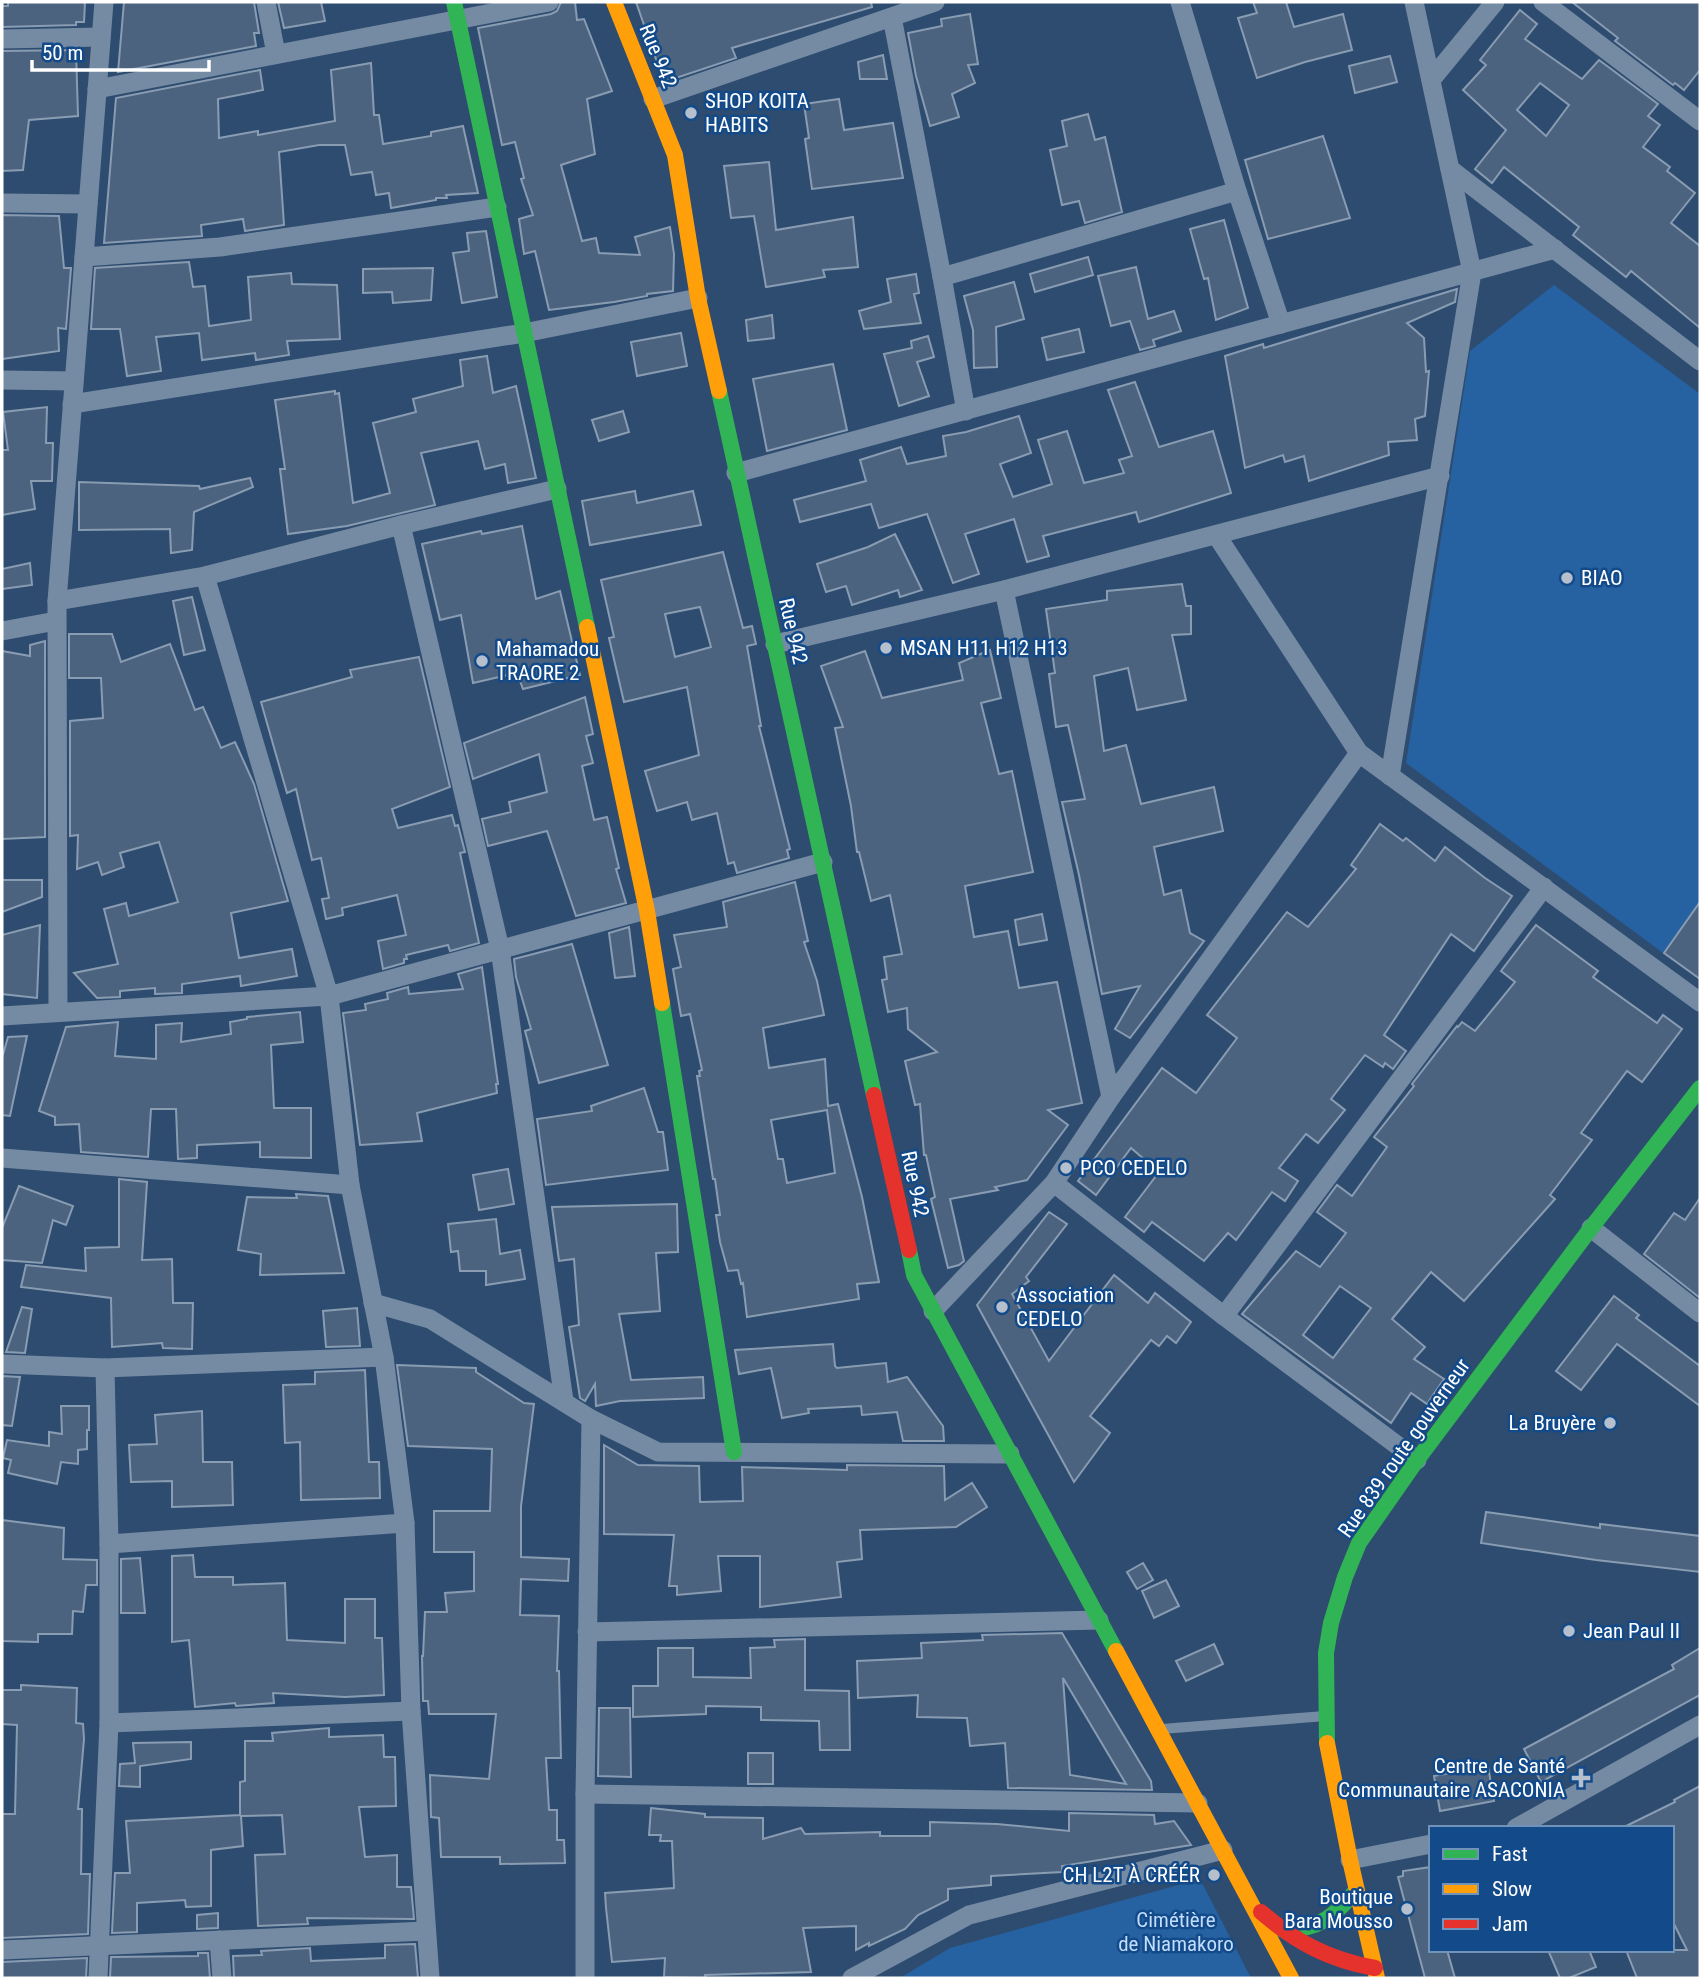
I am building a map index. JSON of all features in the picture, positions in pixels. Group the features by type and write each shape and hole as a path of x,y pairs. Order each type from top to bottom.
{"street":[{"path":"58,1013 56,621 104,2"},
{"path":"266,2 276,54"},
{"path":"97,89 276,54 455,11 549,2"},
{"name":"Rue 942","path":"614,2 675,155 698,299 914,1275 1227,1858"},
{"path":"653,99 935,2"},
{"path":"1180,2 1237,191 1282,324"},
{"path":"1390,776 1472,272 1414,2"},
{"path":"1431,80 1495,2"},
{"path":"1543,2 1700,121"},
{"path":"455,11 647,911 734,1452"},
{"path":"892,17 966,411"},
{"path":"2,39 101,37"},
{"path":"1450,169 1700,361"},
{"path":"942,277 1237,191"},
{"path":"2,204 88,204"},
{"path":"84,257 220,247 497,207"},
{"path":"736,473 1555,250"},
{"path":"72,404 524,333 698,299"},
{"path":"2,380 74,381"},
{"path":"775,644 1004,590 1440,476"},
{"path":"57,601 205,576 401,525 557,489"},
{"path":"401,525 500,949 564,1401"},
{"path":"1217,536 1359,753 1700,1002"},
{"path":"205,576 329,996 350,1185 384,1357 405,1524 411,1711 430,1978"},
{"path":"1004,590 1111,1097"},
{"path":"2,631 56,621"},
{"path":"933,1311 1054,1183 1111,1097 1359,753"},
{"path":"2,1016 329,996 823,862"},
{"path":"1224,1316 1544,887"},
{"name":"Rue 839 route gouverneur","path":"1376,1973 1356,1891 1327,1742 1326,1653 1331,1623 1345,1577 1359,1544 1417,1460 1591,1228 1700,1090"},
{"path":"2,1158 350,1185"},
{"path":"1054,1183 1224,1316 1417,1460"},
{"path":"1591,1228 1700,1313"},
{"path":"373,1303 430,1319 590,1419 658,1452 1010,1454"},
{"path":"2,1364 105,1367 384,1357"},
{"path":"98,1978 109,1723 105,1367"},
{"path":"585,1978 590,1419"},
{"path":"109,1544 405,1524"},
{"path":"587,1632 1099,1620"},
{"path":"109,1723 411,1711"},
{"path":"1520,1826 1700,1725"},
{"path":"585,1794 1198,1803"},
{"path":"1350,1860 1429,1844"},
{"path":"1227,1858 1261,1912 1281,1929 1302,1945 1376,1973"},
{"path":"852,1978 968,1915 1227,1858"},
{"path":"1227,1858 1291,1978"},
{"path":"1281,1929 1299,1931 1319,1925 1333,1917 1356,1891"},
{"path":"2,1950 426,1931"},
{"path":"219,1940 222,1978"}],"lane":[{"path":"1158,1730 1325,1716"}],"green space":[{"name":"BIAO","path":"1554,285 1700,394 1700,902 1663,953 1406,763 1470,351"},
{"name":"Cimétière de Niamakoro","path":"1200,1879 1251,1978 900,1978 950,1948"}],"building":[{"path":"8,2 85,2 84,22 76,22 76,25 2,27 2,6 8,6"},
{"path":"124,2 254,2 259,33 254,33 256,46 118,72"},
{"path":"278,2 321,2 325,21 284,28"},
{"path":"561,2 575,2 577,20 584,19 612,91 587,99 595,154 561,165 582,241 596,238 599,253 640,255 635,237 670,227 674,254 673,291 549,310 535,251 524,254 519,219 533,215 521,179 524,178 515,142 502,145 478,28 551,14 557,11"},
{"path":"636,2 871,2 872,7 732,48 736,58 664,82"},
{"path":"1253,2 1286,2 1294,27 1343,14 1352,50 1257,78 1238,18 1257,13"},
{"path":"1572,2 1700,2 1700,70 1684,90 1675,83 1673,85 1615,41 1618,38"},
{"path":"1520,10 1537,24 1525,39 1582,79 1599,60 1658,104 1648,116 1660,125 1643,147 1670,167 1667,171 1695,193 1671,223 1700,246 1700,328 1631,271 1626,277 1573,235 1579,227 1504,167 1492,183 1475,169 1506,130 1463,90 1486,65 1480,60","holes":["1540,83 1569,105 1546,136 1517,110"]},
{"path":"970,14 978,64 968,65 975,83 952,94 959,117 930,126 916,76 908,33 942,26 941,19"},
{"path":"76,50 78,116 29,120 23,170 2,171 2,51"},
{"path":"883,55 887,79 860,79 858,62"},
{"path":"1390,56 1397,82 1355,93 1349,66"},
{"path":"371,63 374,115 379,115 383,144 431,136 431,132 463,126 478,193 446,195 447,198 391,208 389,193 376,195 372,172 351,175 345,145 319,145 279,152 284,225 245,231 243,219 201,225 202,236 104,243 116,98 260,70 263,90 218,99 219,138 258,131 258,135 335,121 331,70"},
{"path":"839,99 844,130 893,123 903,178 812,189 805,139 809,138 804,104"},
{"path":"1088,114 1095,140 1105,137 1122,212 1085,223 1079,201 1062,205 1050,150 1067,146 1062,121"},
{"path":"1323,136 1350,218 1268,239 1245,160"},
{"path":"769,162 776,230 853,217 858,267 823,270 825,277 766,287 754,216 731,218 724,166"},
{"path":"2,215 59,216 64,268 71,268 66,329 58,328 59,351 2,359"},
{"path":"1224,220 1248,308 1216,320 1208,278 1204,279 1190,229"},
{"path":"486,231 497,297 462,303 453,253 469,251 467,233"},
{"path":"1088,257 1093,275 1035,292 1030,274"},
{"path":"189,262 193,287 205,286 209,326 251,320 248,277 291,273 292,284 337,285 340,339 287,341 289,355 256,360 255,353 202,360 199,333 156,337 161,371 127,376 120,329 91,329 95,268"},
{"path":"1136,267 1148,319 1174,311 1181,331 1153,340 1155,346 1140,350 1130,321 1111,326 1098,276"},
{"path":"433,268 431,300 393,303 392,292 363,293 363,269"},
{"path":"916,274 919,293 914,294 921,323 864,329 859,311 891,302 887,279"},
{"path":"1014,282 1024,319 996,327 997,367 974,368 973,330 964,296"},
{"path":"1457,289 1455,302 1407,323 1424,338 1426,372 1429,371 1425,416 1415,419 1417,440 1388,442 1389,455 1309,481 1304,456 1285,462 1283,455 1245,468 1225,356 1263,344 1264,348"},
{"path":"772,315 774,338 748,341 746,320"},
{"path":"1079,329 1084,352 1047,360 1042,338"},
{"path":"681,333 687,366 637,376 631,342"},
{"path":"928,336 934,357 917,362 929,396 899,406 884,354 912,348 911,341"},
{"path":"487,356 493,393 516,386 536,478 508,483 505,464 485,469 478,441 421,453 435,505 347,526 288,534 280,469 285,469 275,400 335,391 335,394 339,393 353,503 390,493 373,423 416,412 413,399 463,386 460,360"},
{"path":"833,364 847,430 767,451 753,379"},
{"path":"1135,382 1159,447 1213,431 1231,493 1139,522 1136,512 1043,536 1049,556 1027,562 1014,519 965,534 979,574 953,583 927,514 879,528 871,504 800,522 794,500 866,481 860,460 901,447 907,464 946,456 943,436 1019,416 1031,453 1000,464 1013,497 1052,484 1038,440 1067,431 1084,483 1124,473 1119,460 1132,456 1108,390"},
{"path":"47,407 46,443 53,443 52,481 31,481 35,509 2,515 2,450 8,450 3,412"},
{"path":"623,411 629,432 599,441 592,420"},
{"path":"250,478 253,487 194,512 192,550 171,553 170,529 79,530 79,482 199,486 200,489"},
{"path":"635,491 637,503 693,491 701,525 590,545 582,501"},
{"path":"522,526 536,599 560,591 580,675 523,689 517,673 473,683 461,615 440,620 422,544 481,531 482,534"},
{"path":"895,534 922,590 900,597 898,590 852,605 846,586 826,592 817,564 868,547"},
{"path":"723,552 743,628 752,626 756,644 747,646 759,726 790,849 787,850 789,858 737,873 734,862 728,864 717,813 692,820 687,802 657,811 645,771 699,755 687,687 624,702 609,638 614,637 601,580","holes":["700,607 711,647 675,657 665,614"]},
{"path":"30,563 32,585 2,589 2,569"},
{"path":"1182,584 1186,606 1191,606 1191,634 1172,635 1186,700 1137,710 1128,668 1094,676 1104,751 1126,745 1141,804 1214,787 1223,831 1154,847 1164,895 1181,890 1190,933 1204,941 1130,1038 1115,1029 1140,986 1102,994 1062,802 1085,799 1068,725 1056,727 1049,674 1055,673 1046,609 1107,600 1107,591"},
{"path":"192,597 205,650 184,655 173,601"},
{"path":"69,634 112,634 121,662 170,644 195,710 203,707 221,748 235,742 254,784 288,901 231,913 239,958 292,949 297,976 241,986 240,976 182,984 182,993 155,994 155,988 120,991 120,997 97,998 74,973 118,964 104,909 126,903 129,916 178,902 159,842 120,853 124,867 102,875 98,862 77,869 78,835 70,836 70,721 103,718 101,678 69,678"},
{"path":"45,641 45,837 2,839 2,651 30,656 30,645"},
{"path":"990,650 1001,698 981,703 999,774 1012,771 1033,872 965,886 974,937 1008,931 1019,988 1057,982 1082,1103 1048,1110 1068,1125 1027,1180 995,1187 998,1190 950,1199 964,1261 948,1268 931,1199 935,1197 924,1155 920,1104 915,1105 905,1061 937,1052 908,1029 907,1008 888,1012 882,980 887,979 884,957 902,954 890,895 871,901 857,852 851,806 835,728 843,727 821,666 865,651 882,698 963,680 959,663"},
{"path":"419,657 450,787 392,809 398,828 452,815 455,826 458,825 465,852 460,853 479,943 450,951 448,945 406,955 404,963 383,969 378,941 406,935 397,895 342,908 343,915 326,919 322,899 329,898 321,858 312,860 296,789 287,793 261,702 352,677 350,670"},
{"path":"585,697 593,734 586,736 593,763 582,766 594,820 607,817 619,868 616,869 626,903 576,916 547,831 488,846 482,819 511,812 509,802 547,792 539,754 473,779 464,743"},
{"path":"1380,824 1403,841 1406,838 1435,861 1445,847 1512,896 1474,951 1451,934 1384,1035 1406,1051 1393,1069 1385,1063 1383,1067 1365,1055 1331,1099 1345,1110 1318,1143 1306,1134 1279,1168 1298,1181 1285,1201 1272,1192 1236,1240 1228,1233 1204,1261 1152,1222 1144,1232 1125,1217 1159,1172 1131,1148 1096,1195 1078,1181 1162,1068 1196,1093 1237,1038 1207,1015 1287,912 1308,927 1356,869 1351,865"},
{"path":"2,880 42,880 42,897 2,912"},
{"path":"795,882 808,941 804,942 817,981 824,1015 763,1028 769,1068 825,1059 828,1106 838,1104 862,1197 879,1282 857,1284 859,1299 747,1317 743,1283 741,1284 738,1270 728,1271 720,1242 716,1215 720,1215 697,1076 700,1076 699,1071 702,1070 690,1014 681,1016 673,969 681,967 674,935 727,927 723,902","holes":["827,1110 835,1173 787,1183 783,1159 778,1159 771,1120"]},
{"path":"1700,902 1700,979 1664,953"},
{"path":"1042,914 1047,940 1019,945 1015,920"},
{"path":"40,925 37,998 2,994 2,935"},
{"path":"1536,925 1598,971 1593,977 1657,1023 1663,1015 1682,1029 1642,1082 1627,1071 1581,1133 1592,1140 1550,1195 1555,1199 1464,1301 1431,1272 1392,1319 1425,1347 1414,1359 1444,1379 1427,1404 1411,1393 1391,1423 1242,1314 1296,1251 1320,1267 1346,1233 1317,1212 1337,1185 1352,1196 1387,1147 1374,1137 1414,1086 1412,1084 1457,1026 1462,1022 1475,1031 1515,982 1501,971","holes":["1340,1286 1371,1308 1333,1358 1303,1335"]},
{"path":"629,927 635,976 615,978 609,933"},
{"path":"572,944 608,1065 539,1083 525,1031 531,1029 516,977 514,959"},
{"path":"482,967 497,1093 417,1113 422,1141 360,1145 343,1013 366,1010 365,1004 388,999 387,993 408,987 409,994 463,989 458,974"},
{"path":"300,1012 303,1042 271,1045 274,1108 311,1108 311,1158 260,1157 260,1142 197,1145 197,1158 178,1159 176,1109 151,1109 148,1157 81,1152 79,1124 55,1125 55,1117 39,1111 66,1027 118,1022 115,1056 156,1059 156,1025 182,1023 181,1042 231,1034 230,1022 247,1017"},
{"path":"27,1036 10,1116 2,1115 2,1058 8,1037"},
{"path":"644,1088 658,1132 663,1132 668,1170 546,1185 537,1119 592,1111 591,1106"},
{"path":"508,1169 514,1204 479,1210 473,1175"},
{"path":"119,1179 147,1182 142,1260 172,1259 173,1303 193,1303 192,1349 163,1348 162,1343 112,1347 111,1298 21,1287 26,1265 86,1271 85,1248 119,1247"},
{"path":"19,1186 73,1206 66,1225 53,1220 42,1263 2,1260 2,1228"},
{"path":"296,1194 328,1196 344,1273 260,1275 261,1254 238,1250 247,1197 297,1198"},
{"path":"1700,1198 1700,1298 1644,1254 1674,1213 1685,1220"},
{"path":"677,1204 678,1252 656,1253 660,1311 619,1314 631,1380 703,1377 704,1398 620,1401 596,1406 595,1384 585,1401 580,1398 569,1327 579,1325 574,1259 559,1261 552,1207"},
{"path":"1049,1212 1067,1224 1026,1277 1029,1281 1012,1294 1049,1361 1114,1275 1148,1303 1155,1293 1191,1322 1176,1343 1167,1336 1159,1346 1151,1340 1090,1416 1110,1433 1074,1482 977,1305"},
{"path":"496,1219 500,1254 520,1250 525,1279 486,1285 486,1271 460,1271 458,1251 451,1252 448,1224"},
{"path":"1614,1296 1639,1315 1636,1318 1700,1366 1700,1406 1617,1344 1581,1390 1556,1371"},
{"path":"22,1307 32,1309 25,1353 6,1352"},
{"path":"357,1308 360,1346 326,1347 323,1311"},
{"path":"833,1344 837,1368 886,1363 888,1382 907,1377 943,1426 944,1441 903,1441 897,1412 862,1415 861,1406 808,1409 809,1413 782,1418 771,1368 739,1374 735,1350"},
{"path":"397,1365 476,1368 476,1372 524,1403 534,1404 521,1506 521,1557 569,1559 568,1581 521,1579 520,1615 559,1616 557,1671 561,1758 546,1758 549,1810 557,1810 557,1840 564,1840 565,1863 500,1864 500,1857 441,1857 439,1818 431,1817 430,1775 489,1779 496,1714 429,1714 428,1701 423,1701 425,1612 447,1612 445,1593 474,1591 474,1552 434,1552 434,1511 490,1511 492,1449 408,1446"},
{"path":"365,1370 369,1462 379,1462 380,1498 301,1500 300,1442 285,1443 283,1385 315,1384 315,1372"},
{"path":"2,1376 20,1377 12,1426 2,1425"},
{"path":"61,1406 89,1406 87,1449 78,1450 78,1464 61,1462 57,1484 8,1473 11,1460 3,1458 7,1440 49,1446 49,1432 62,1434"},
{"path":"202,1411 203,1462 232,1462 233,1505 172,1507 172,1481 131,1482 129,1445 157,1444 155,1415"},
{"path":"604,1445 638,1465 699,1466 700,1502 743,1501 742,1467 847,1470 847,1465 944,1466 945,1500 972,1483 987,1507 956,1527 860,1530 862,1559 837,1562 841,1597 760,1607 760,1556 718,1556 721,1591 677,1595 677,1586 669,1586 674,1535 604,1534"},
{"path":"1486,1512 1600,1528 1600,1524 1700,1536 1700,1572 1481,1543"},
{"path":"2,1520 64,1528 63,1559 97,1560 97,1585 86,1585 83,1612 73,1611 72,1634 38,1634 38,1642 2,1641"},
{"path":"193,1555 195,1577 233,1577 233,1585 285,1583 287,1640 345,1643 345,1599 375,1599 375,1638 382,1638 384,1695 345,1697 273,1693 274,1703 195,1707 189,1640 172,1642 172,1556"},
{"path":"140,1558 145,1613 121,1613 121,1559"},
{"path":"1143,1563 1153,1580 1137,1589 1127,1572"},
{"path":"1166,1580 1179,1606 1154,1618 1142,1591"},
{"path":"1062,1633 1151,1781 1152,1790 1008,1788 1005,1743 970,1746 967,1718 917,1717 918,1695 858,1698 857,1661 922,1658 921,1643 983,1640 982,1635","holes":["1063,1678 1126,1784 1070,1775"]},
{"path":"805,1639 805,1690 849,1691 850,1750 820,1750 819,1721 761,1720 761,1707 706,1706 706,1714 633,1717 633,1686 658,1686 658,1648 693,1648 693,1677 751,1678 750,1648 775,1647 774,1640"},
{"path":"1214,1644 1223,1664 1186,1681 1176,1661"},
{"path":"1700,1648 1700,1695 1541,1782 1524,1749 1674,1669 1672,1665"},
{"path":"21,1685 77,1688 76,1723 83,1724 84,1739 78,1809 82,1809 81,1874 90,1874 88,1934 2,1938 2,1814 15,1814 17,1725 2,1724 2,1690 21,1690"},
{"path":"599,1708 630,1708 631,1777 598,1776"},
{"path":"329,1728 329,1737 383,1735 384,1757 395,1757 396,1806 359,1807 365,1857 397,1855 397,1887 411,1887 414,1919 307,1918 308,1924 258,1926 255,1855 285,1854 282,1815 241,1816 243,1846 211,1850 211,1906 186,1907 185,1900 137,1903 137,1932 112,1933 115,1873 130,1873 126,1821 240,1815 240,1782 245,1781 245,1741 273,1741 272,1733"},
{"path":"191,1742 191,1759 140,1766 140,1787 119,1786 120,1764 135,1763 133,1743"},
{"path":"748,1753 773,1753 773,1784 748,1784"},
{"path":"1488,1766 1494,1801 1440,1811 1434,1776"},
{"path":"1700,1786 1700,1978 1637,1978 1627,1952 1687,1950 1674,1924 1674,1826 1626,1826 1675,1802 1674,1800"},
{"path":"651,1808 705,1814 705,1817 763,1818 763,1839 801,1828 805,1834 880,1832 880,1836 930,1836 930,1822 997,1824 1069,1831 1069,1813 1154,1815 1155,1824 1174,1821 1191,1845 1062,1866 1062,1872 991,1876 991,1885 948,1889 948,1900 918,1915 905,1929 856,1950 856,1926 803,1928 811,1972 705,1975 706,1978 664,1977 665,1958 612,1962 606,1908 605,1893 674,1888 672,1841 660,1841 661,1835 649,1835"},
{"path":"1429,1867 1429,1952 1448,1952 1455,1978 1425,1978 1398,1877 1403,1876 1403,1871"},
{"path":"218,1913 218,1928 197,1929 197,1915"},
{"path":"415,1944 418,1978 234,1978 233,1956 310,1948 311,1961 385,1958 385,1945"},
{"path":"1549,1952 1590,1952 1596,1967 1569,1978 1560,1978"},
{"path":"198,1953 208,1953 210,1978 110,1978 111,1957 198,1956"},
{"path":"87,1958 86,1978 2,1978 2,1962"}],"traffic: fast":[{"path":"454,2 587,627"},
{"path":"719,391 874,1095"},
{"path":"662,1003 734,1452"},
{"path":"1327,1743 1326,1653 1331,1623 1359,1543 1417,1460 1700,1088"},
{"path":"909,1250 914,1275 1116,1651"},
{"path":"1281,1929 1315,1925 1332,1915 1356,1891"}],"traffic: slow":[{"path":"614,2 675,155 698,298 719,391"},
{"path":"587,627 647,911 662,1003"},
{"path":"1116,1651 1291,1978"},
{"path":"1327,1743 1377,1978"}],"traffic: jam":[{"path":"874,1095 909,1250"},
{"path":"1261,1912 1300,1941 1328,1955 1375,1968"}],"place":[{"name":"SHOP KOITA HABITS","path":"691,113"},
{"name":"BIAO","path":"1567,578"},
{"name":"MSAN H11 H12 H13","path":"886,648"},
{"name":"Mahamadou TRAORE 2","path":"482,661"},
{"name":"PCO CEDELO","path":"1066,1168"},
{"name":"Association CEDELO","path":"1002,1307"},
{"name":"La Bruyère","path":"1610,1423"},
{"name":"Jean Paul II","path":"1569,1631"},
{"name":"Centre de Santé Communautaire ASACONIA","path":"1581,1778"},
{"name":"CH L2T À CRÉÉR","path":"1214,1875"},
{"name":"Boutique Bara Mousso","path":"1407,1909"}]}
